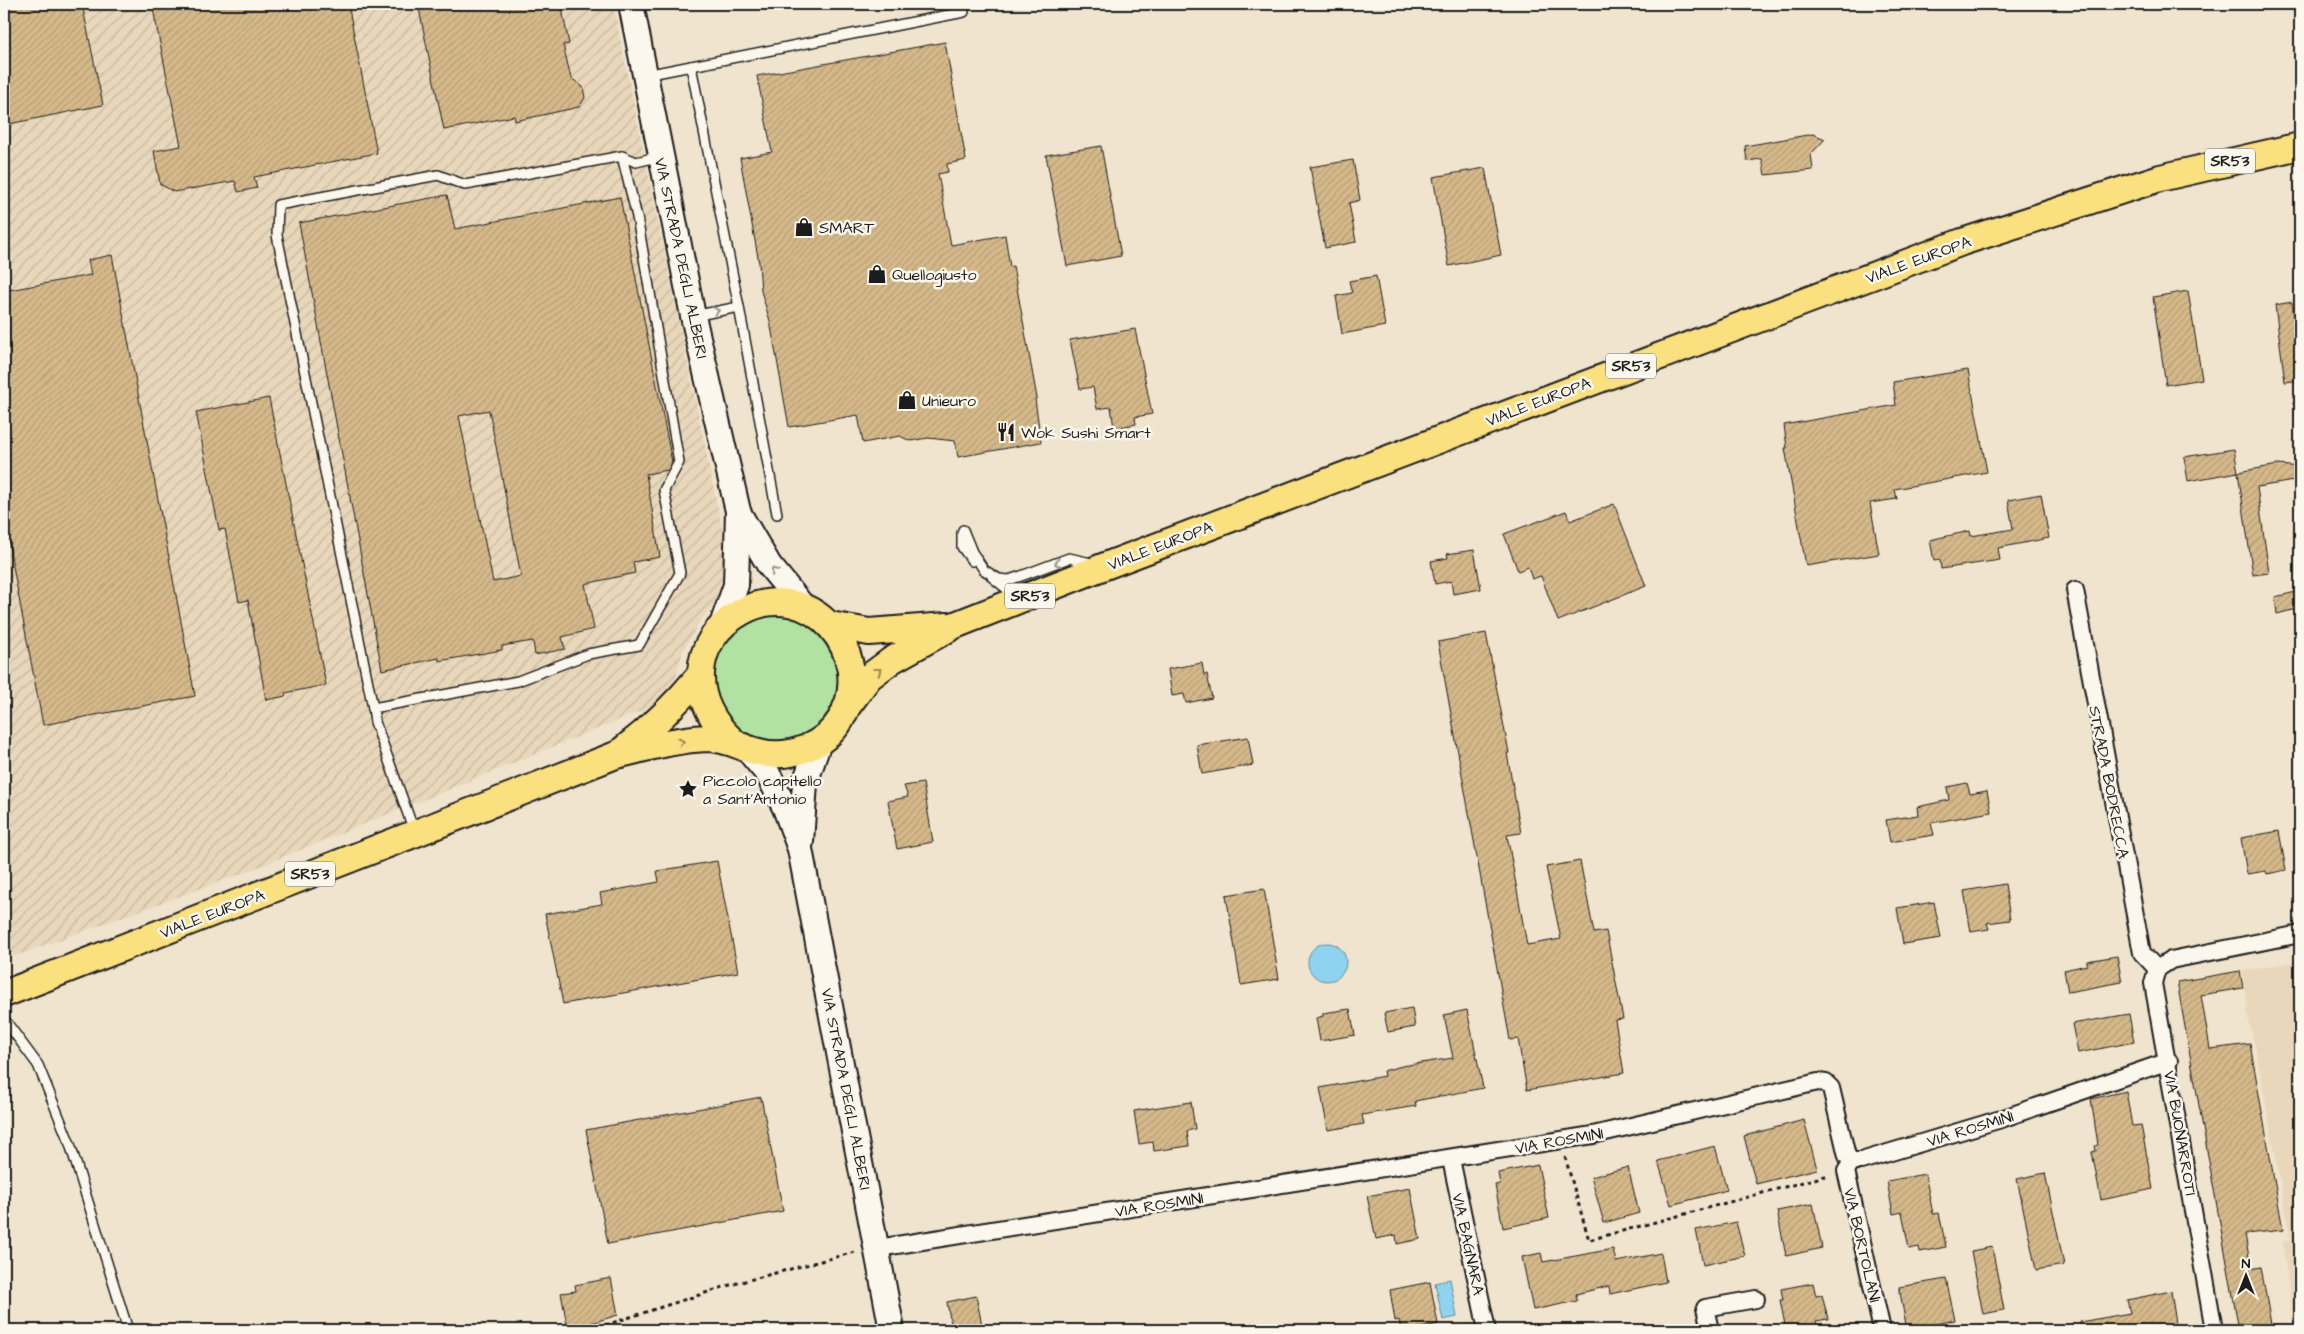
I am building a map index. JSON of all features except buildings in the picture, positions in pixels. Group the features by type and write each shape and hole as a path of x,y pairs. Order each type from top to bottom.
{"main road":[{"name":"VIA STRADA DEGLI ALBERI","path":"632,4 693,316 738,511 736,585 722,625"},
{"name":"VIALE EUROPA","path":"4,994 616,755 663,744 709,738 741,745 762,753 791,753 818,742 840,721 846,708 869,677 892,660 955,625 1105,566 1962,242 2160,178 2300,146"},
{"name":"VIA STRADA DEGLI ALBERI","path":"738,511 769,566 805,609"},
{"name":"VIALE EUROPA","path":"741,745 713,721 706,708 702,694 700,675 706,650 722,625 734,616 761,604 791,604 805,609 830,625 869,632 955,625"},
{"name":"VIALE EUROPA","path":"830,625 846,650 851,664 852,679 846,708"},
{"name":"VIALE EUROPA","path":"616,755 658,722 700,675"},
{"name":"VIA STRADA DEGLI ALBERI","path":"800,849 805,783 818,742"},
{"name":"VIA STRADA DEGLI ALBERI","path":"741,745 768,774 785,808 800,849 878,1248 892,1330"}],"street":[{"name":"STRADA BODRECCA","path":"2074,590 2142,953 2157,969"},
{"path":"2157,969 2171,960 2300,934"},
{"name":"VIA BUONARROTI","path":"2157,969 2154,983 2214,1330"},
{"name":"VIA ROSMINI","path":"878,1248 1561,1141 1818,1082 1826,1083 1831,1088 1849,1166 2001,1119 2169,1061"},
{"name":"VIA BAGNARA","path":"1451,1159 1487,1330"},
{"name":"VIA BORTOLANI","path":"1849,1166 1882,1330"},
{"path":"1710,1330 1706,1308 1756,1299"}],"lane":[{"path":"646,75 964,12"},
{"path":"691,66 739,307 777,514"},
{"path":"414,833 375,722 277,235 278,205 438,175 465,185 622,156 636,162 661,156"},
{"path":"373,708 518,681 588,654 639,646 680,573 664,490 679,462 637,217 622,156"},
{"path":"693,316 739,307"},
{"path":"1020,600 972,560 962,547 963,530 972,552 984,570 998,579 1010,580 1069,558 1105,566"},
{"path":"4,1018 38,1065 70,1144 128,1330"}],"path":[{"path":"1561,1141 1589,1240 1849,1166"},
{"path":"590,1330 730,1285 852,1252 878,1248"}],"shaded area":[{"path":"4,4 613,4 727,552 725,582 715,603 699,622 683,651 676,677 668,693 658,704 241,874 4,960"},
{"path":"2300,961 2300,1323 2293,1324 2283,1242 2291,1240 2255,1046 2246,1009 2248,1008 2242,971"}],"green space":[{"path":"776,616 800,621 811,626 820,634 828,643 833,654 838,678 833,702 828,713 820,722 811,730 800,735 776,740 752,735 741,730 732,722 724,713 719,702 714,678 719,654 724,643 732,634 741,626 752,621"}],"water":[{"path":"1327,943 1334,944 1340,949 1345,955 1345,969 1340,975 1334,980 1327,981 1320,980 1314,975 1309,969 1308,962 1309,955 1314,949 1320,944"},
{"path":"1450,1279 1457,1317 1443,1320 1435,1283"}],"place":[{"name":"SMART","path":"804,227"},
{"name":"Quellogiusto","path":"877,274"},
{"name":"Unieuro","path":"907,400"},
{"name":"Wok Sushi Smart","path":"1006,432"},
{"name":"Piccolo capitello a Sant'Antonio","path":"688,789"}]}
